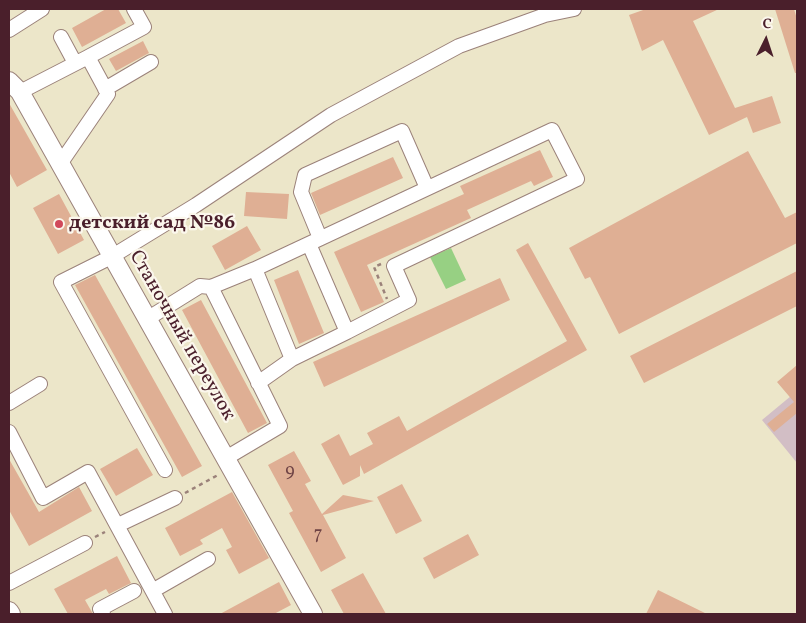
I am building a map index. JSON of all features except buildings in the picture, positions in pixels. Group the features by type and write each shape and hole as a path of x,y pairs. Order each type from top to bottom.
{"main road":[{"name":"Станочный переулок","path":"14,86 60,164 313,614"}],"lane":[{"path":"9,30 42,9"},
{"path":"14,86 82,60 144,27 134,9"},
{"path":"165,470 60,282 112,257 196,205 331,115 459,46 545,15 574,9"},
{"path":"60,164 108,94 82,60 61,37"},
{"path":"105,89 151,62"},
{"path":"147,319 200,286 211,287 255,269 552,130 577,179 394,266 409,300 292,359 258,383"},
{"path":"347,332 315,241 301,192 305,174 402,132 427,188"},
{"path":"255,269 292,359"},
{"path":"211,287 280,426 228,463"},
{"path":"9,403 40,384"},
{"path":"9,432 44,498 88,472 154,590 165,614"},
{"path":"118,525 175,498"},
{"path":"9,583 85,543"},
{"path":"154,590 208,559"},
{"path":"103,614 100,609 134,591"}],"path":[{"path":"389,304 374,267 392,258 394,266"},
{"path":"175,498 228,463"},
{"path":"85,543 118,525"}],"shaded area":[{"path":"797,391 797,463 762,420"}],"green space":[{"path":"451,248 466,280 446,289 430,257"}],"place":[{"name":"детский сад №86","path":"59,224"}]}
